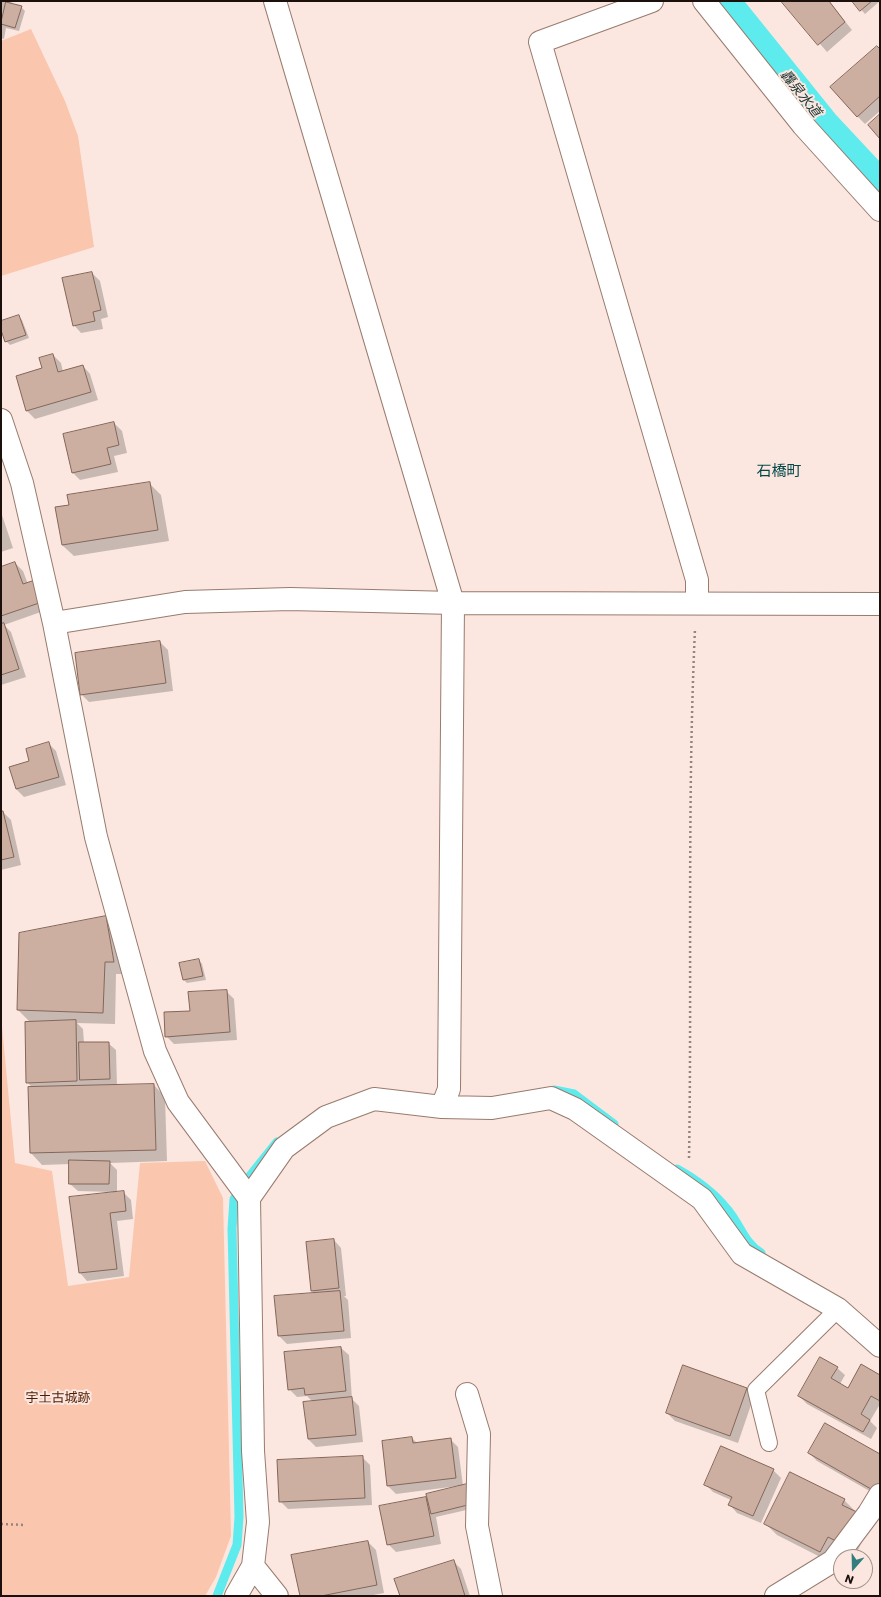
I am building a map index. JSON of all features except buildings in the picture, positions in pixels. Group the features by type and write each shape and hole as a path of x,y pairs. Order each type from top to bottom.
{"street":[{"path":"276,1 453,603 449,1089 442,1107"},
{"path":"652,1 540,42 697,580 697,603"},
{"path":"704,1 803,125 880,210"},
{"path":"1,420 22,483 54,624 96,837 155,1051 178,1102 249,1198 253,1451 258,1522 253,1566 236,1596"},
{"path":"54,624 185,602 290,599 453,603 880,604"},
{"path":"249,1198 284,1148 326,1117 374,1098 442,1107 492,1108 551,1098 575,1109 702,1199 742,1254 838,1309 880,1346"},
{"path":"467,1394 479,1434 477,1526 491,1596"},
{"path":"776,1596 833,1561 869,1513 880,1495"},
{"path":"253,1566 277,1596"}],"lane":[{"path":"769,1443 756,1390 838,1309"}],"path":[{"path":"689,1159 691,1017 691,726 697,603"},
{"path":"1,1524 26,1525"}],"green space":[{"path":"31,29 65,101 78,136 94,247 1,276 1,41"},
{"name":"宇土古城跡","path":"1,1016 15,1163 52,1171 68,1286 129,1277 140,1163 205,1161 223,1198 231,1536 216,1577 205,1596 1,1596"}],"waterway":[{"name":"轟泉水道","path":"725,1 824,124 880,184"},
{"path":"554,1090 574,1094 614,1124"},
{"path":"217,1596 237,1545 239,1517 232,1229 234,1199 249,1177 277,1142"},
{"path":"677,1169 691,1177 716,1197 731,1215 750,1244 761,1253"}],"district":[{"name":"石橋町","path":"779,472"}]}
